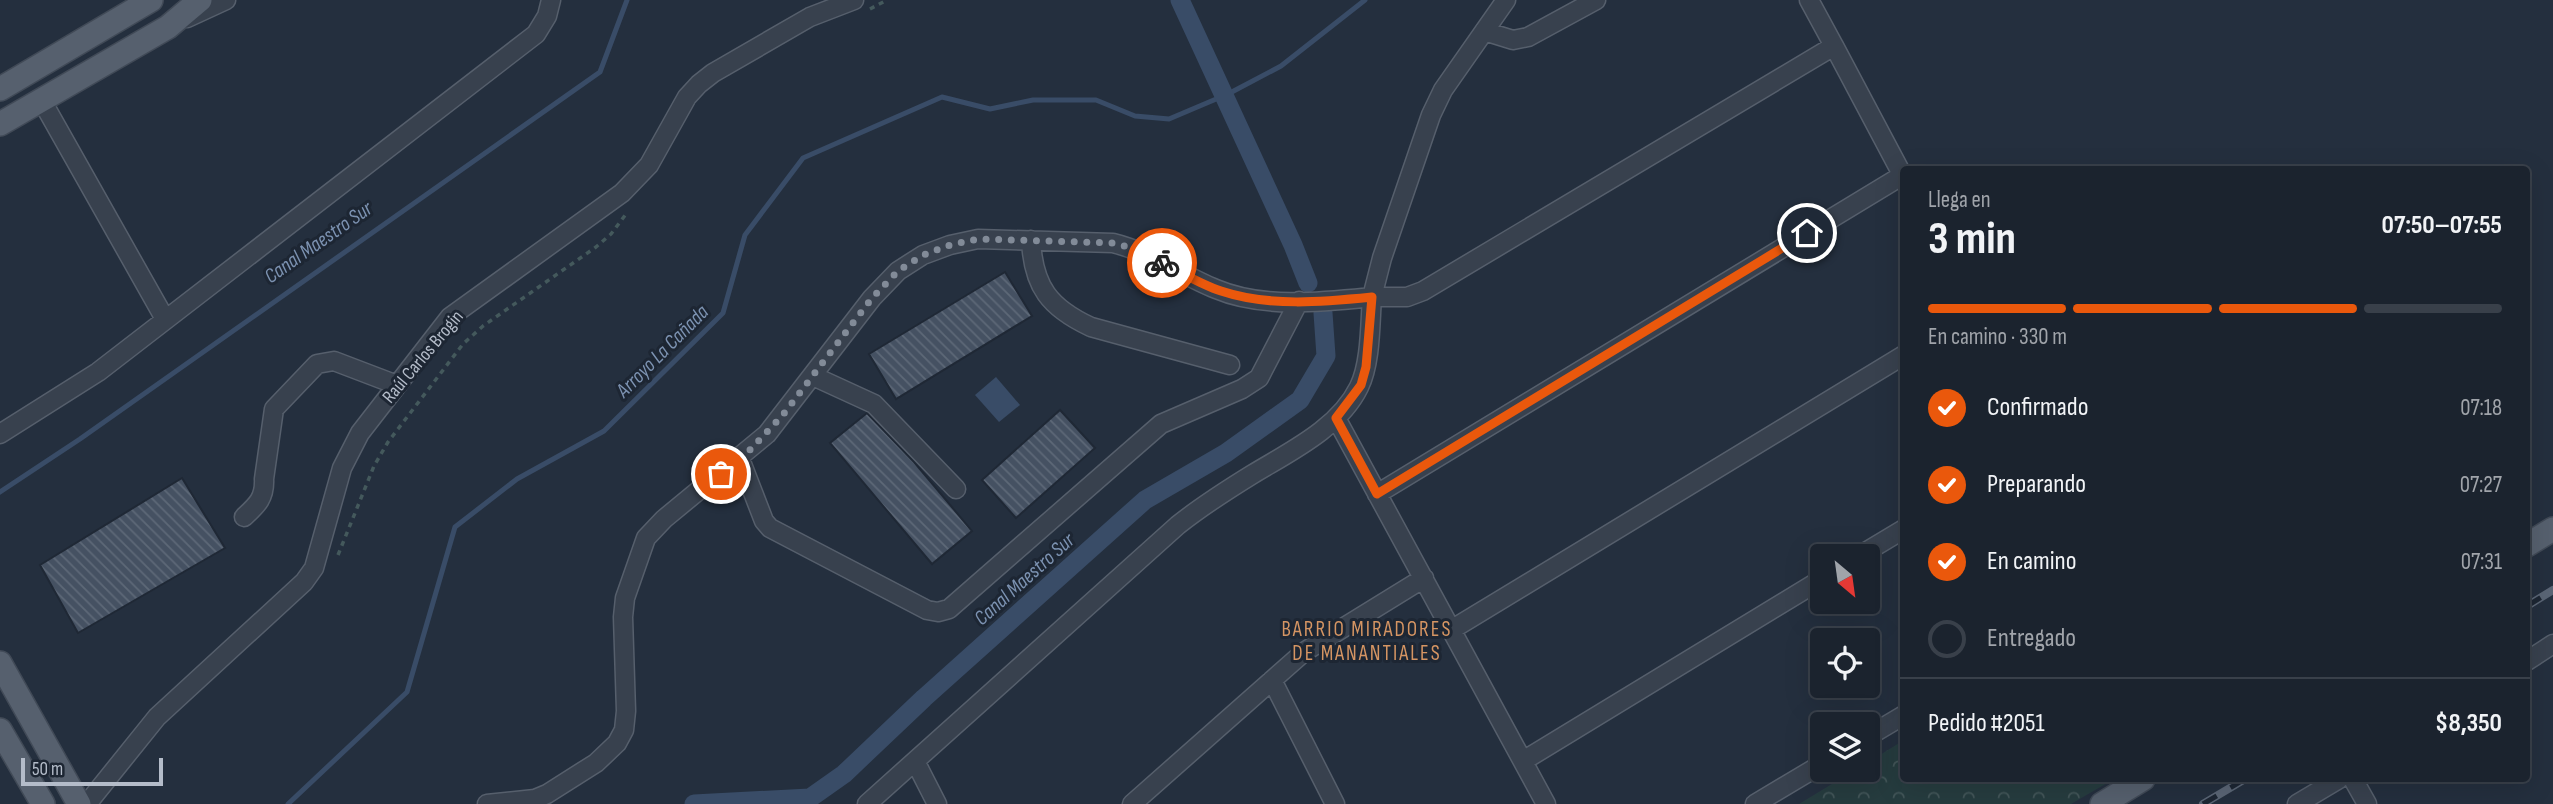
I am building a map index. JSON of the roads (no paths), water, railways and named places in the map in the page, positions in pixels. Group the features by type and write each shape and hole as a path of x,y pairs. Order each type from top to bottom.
{"main road":[{"path":"0,89 151,0"},
{"path":"0,124 168,27 201,0"},
{"path":"2530,543 2553,529"},
{"path":"0,663 79,804"},
{"path":"0,730 43,804"},
{"path":"2102,804 2138,782"}],"street":[{"path":"168,27 226,0"},
{"path":"0,434 79,385 536,34 547,16 551,0"},
{"path":"867,804 1201,506 1310,439 1336,418 1361,385 1366,367 1372,297 1382,258 1431,114 1443,90 1506,0"},
{"path":"1484,31 1513,40 1528,37 1596,0"},
{"path":"1809,0 1900,171"},
{"name":"Raúl Carlos Brogin","path":"88,804 157,717 304,582 314,568 349,452 360,433 450,317 622,193 649,165 687,97 713,73 810,18 858,6"},
{"path":"487,804 535,799 547,794 596,763 617,743 624,730 626,710 625,598 646,538 664,519 767,434 872,298 898,271 923,255 978,239 1112,243 1133,248 1219,290 1243,297 1334,301 1408,297 1423,291 1834,46"},
{"path":"42,101 166,319"},
{"path":"1377,494 1900,179"},
{"path":"1031,240 1032,263 1037,279 1050,302 1071,318 1091,327 1230,365"},
{"path":"740,459 764,521 770,528 928,610 938,612 949,609 1161,424 1242,389 1259,378 1299,301"},
{"path":"1451,630 1900,357"},
{"path":"244,517 260,501 264,491 274,410 317,364 334,361 397,386"},
{"path":"813,376 874,404 956,489"},
{"path":"1336,418 1546,804"},
{"path":"1879,544 1900,531"},
{"path":"1134,803 1272,680 1325,638 1424,578"},
{"path":"1523,761 1810,586"},
{"path":"2530,659 2553,644"},
{"path":"1272,680 1335,804"},
{"path":"1880,729 1900,717"},
{"path":"915,761 937,804"},
{"path":"1755,804 1810,771"},
{"path":"2297,804 2334,782"},
{"path":"2355,782 2367,804"}],"water":[{"path":"996,377 1020,405 999,422 975,395"}],"waterway":[{"name":"Canal Maestro Sur","path":"0,492 80,439 600,72 627,0"},
{"name":"Canal Maestro Sur","path":"1180,0 1308,283"},
{"name":"Arroyo La Cañada","path":"288,804 407,692 455,527 517,479 604,431 723,313 745,235 803,158 942,97 990,109 1033,100 1096,100 1135,116 1169,119 1228,94 1281,66 1365,0"},
{"name":"Canal Maestro Sur","path":"694,804 810,798 844,774 924,698 1145,500 1226,453 1300,400 1326,356 1323,313"}],"railway":[{"path":"2530,604 2553,590"},
{"path":"2203,804 2240,782"}],"district":[{"name":"BARRIO MIRADORES DE MANANTIALES","path":"1367,641"}]}
